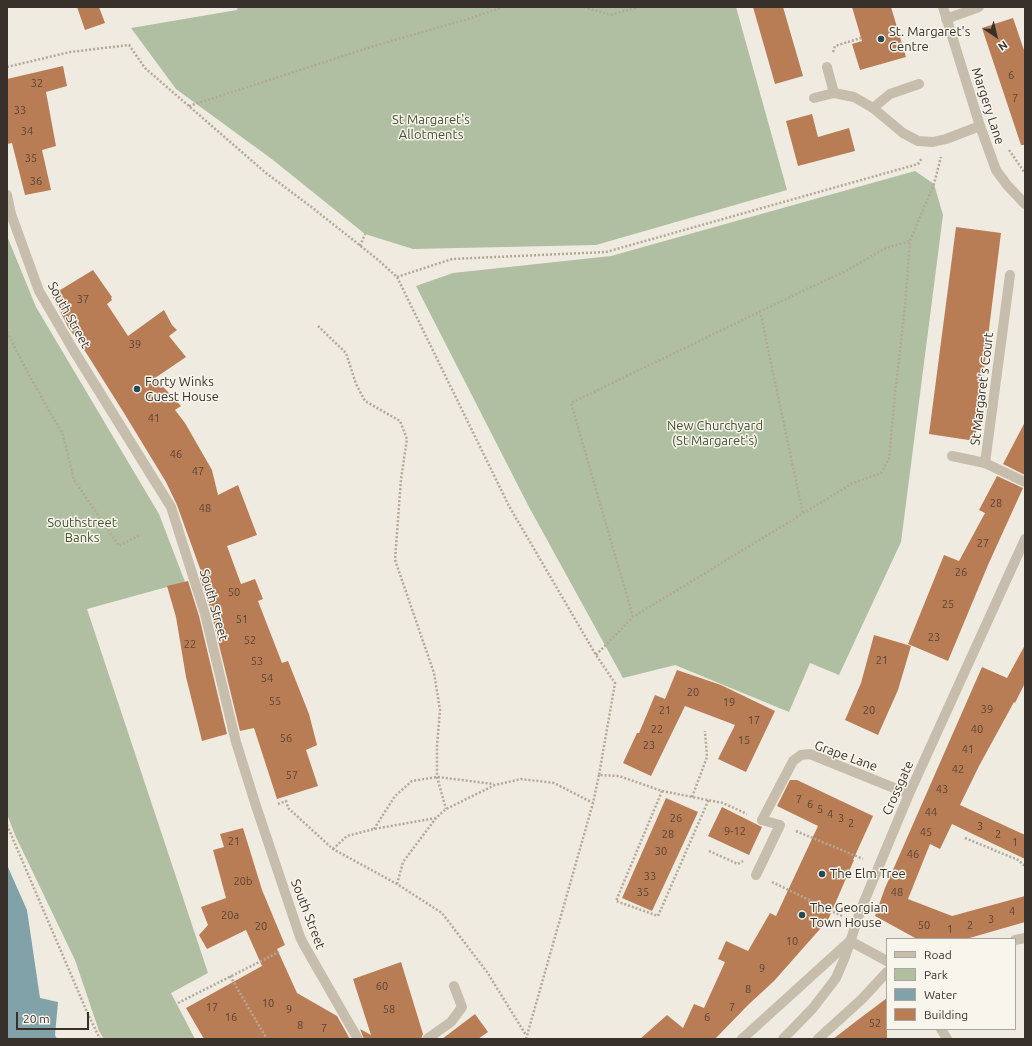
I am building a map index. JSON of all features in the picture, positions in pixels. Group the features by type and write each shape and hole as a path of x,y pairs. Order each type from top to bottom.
{"street":[{"name":"Margery Lane","path":"943,7 980,126 996,170 1007,185 1025,204"},
{"path":"946,19 979,7"},
{"path":"827,67 834,93"},
{"path":"873,108 890,94 919,84"},
{"path":"814,98 834,93 854,98 873,108 903,133 918,140 933,142 946,140 980,126"},
{"name":"South Street","path":"7,195 11,214 39,291 74,352 171,507 205,614 236,742 300,937 307,952 358,1039"},
{"name":"St Margaret's Court","path":"1010,275 985,463 1025,482"},
{"path":"952,456 985,463"},
{"name":"Crossgate","path":"783,1039 813,1008 836,978 879,865 909,794 1025,539"},
{"name":"Grape Lane","path":"762,820 793,761 801,755 810,754 909,794"},
{"path":"756,875 780,825 762,820"},
{"path":"742,1039 850,941 886,960"},
{"path":"818,1039 862,999 886,973"},
{"path":"427,1039 451,1022 462,1007 454,986"},
{"path":"942,1030 946,1039"}],"path":[{"path":"188,106 377,45 468,19 503,7"},
{"path":"584,7 610,15 640,7"},
{"path":"827,67 835,46 861,38"},
{"path":"7,67 70,52 129,45 145,68 188,106 266,173 314,209 397,277 510,506 596,655 615,683 593,803 526,1039"},
{"path":"596,655 633,617 853,483 881,473 889,459 905,306 910,241 934,184 946,140"},
{"path":"397,277 452,259 606,252 918,164 933,142"},
{"path":"360,246 365,234"},
{"path":"633,617 571,403 844,272 886,248 910,241"},
{"path":"760,311 803,514"},
{"path":"318,326 346,353 356,384 365,401 400,421 407,439 401,479 395,560 434,672 440,710 437,746 437,777 446,809"},
{"path":"7,332 29,376 63,435 74,480 120,546 141,534"},
{"path":"692,797 707,757 705,731"},
{"path":"599,775 619,776 662,791 709,799 723,803 762,820"},
{"path":"374,829 395,796 412,781 437,777 495,785"},
{"path":"397,884 403,862 436,818 446,809 495,785 521,779 554,783 593,803"},
{"path":"662,791 616,901 658,916 709,799"},
{"path":"278,804 286,801 288,808 333,849 397,884 442,913 488,972 526,1035"},
{"path":"333,849 347,836 374,829 436,818"},
{"path":"7,825 86,1012 100,1039"},
{"path":"795,830 879,865"},
{"path":"965,838 1018,860 1025,866"},
{"path":"709,851 738,864 748,858 761,864"},
{"path":"756,875 856,923"},
{"path":"178,1003 279,952"},
{"path":"230,976 267,1039"}],"green space":[{"name":"St Margaret's Allotments","path":"238,7 736,7 787,190 596,245 413,249 365,234 273,160 176,89 131,28 237,10"},
{"name":"New Churchyard (St Margaret's)","path":"915,171 934,184 943,215 901,542 839,675 810,663 789,712 675,665 623,678 529,507 416,286 453,273 611,256"},
{"name":"Southstreet Banks","path":"7,236 36,307 159,514 185,582 87,609 208,973 171,993 195,1039 104,1039 99,1031 75,960 15,835 7,814"}],"water":[{"path":"7,865 27,910 40,998 58,1002 55,1035 57,1039 7,1039"}],"building":[{"path":"77,7 99,7 105,23 85,30"},
{"path":"753,7 783,7 803,76 775,84"},
{"name":"St. Margaret's Centre","path":"852,7 891,7 906,57 860,70 852,44 862,41"},
{"path":"1013,18 1025,53 1025,145 1021,145 982,28"},
{"path":"63,66 67,86 46,92 56,146 42,150 51,190 25,195 12,143 7,144 7,79"},
{"path":"812,114 818,137 849,128 855,151 798,166 786,121"},
{"path":"956,227 1001,233 975,441 929,434"},
{"path":"93,270 112,297 112,300 107,304 128,336 164,310 172,325 177,330 169,336 186,357 155,378 181,406 175,410 185,423 212,470 218,495 238,485 257,535 227,546 241,584 255,579 263,599 258,601 282,663 288,661 309,714 317,745 306,750 318,786 277,799 254,728 240,731 211,612 200,578 203,577 177,505 166,482 124,413 68,327 52,295"},
{"path":"1025,422 1025,475 1003,464"},
{"path":"997,476 1023,488 988,565 948,661 908,644 944,555 959,561 985,513 979,510"},
{"path":"188,581 199,616 227,734 202,741 186,677 176,617 167,586"},
{"path":"874,635 911,646 898,690 878,735 845,720 861,683"},
{"path":"1025,645 1025,683 979,766 960,805 1025,835 1025,859 952,824 940,849 930,844 908,899 952,916 1025,896 1025,922 969,938 915,938 875,916 885,888 982,667 1007,678"},
{"path":"677,670 721,685 775,711 746,772 718,759 735,725 685,706 651,776 623,763 637,733 639,733 655,695 665,699"},
{"path":"790,780 797,780 873,816 828,920 774,981 715,1039 640,1039 667,1015 683,1028 694,1004 704,1008 725,962 718,959 726,941 748,951 770,913 776,916 818,826 777,806"},
{"path":"666,798 698,812 652,911 622,898"},
{"path":"722,807 762,827 749,855 708,836"},
{"path":"243,828 262,890 285,945 277,949 297,993 337,1016 350,1039 204,1039 186,1008 262,966 246,930 207,949 199,935 208,925 201,907 226,898 213,850 224,847 220,834"},
{"path":"401,962 423,1034 421,1039 364,1039 360,1029 371,1035 353,979"},
{"path":"886,999 887,1039 833,1039"},
{"path":"475,1014 488,1032 478,1039 442,1039"}],"place":[{"name":"St. Margaret's Centre","path":"881,39"},
{"name":"Forty Winks Guest House","path":"137,389"},
{"name":"The Elm Tree","path":"822,874"},
{"name":"The Georgian Town House","path":"802,915"}]}
